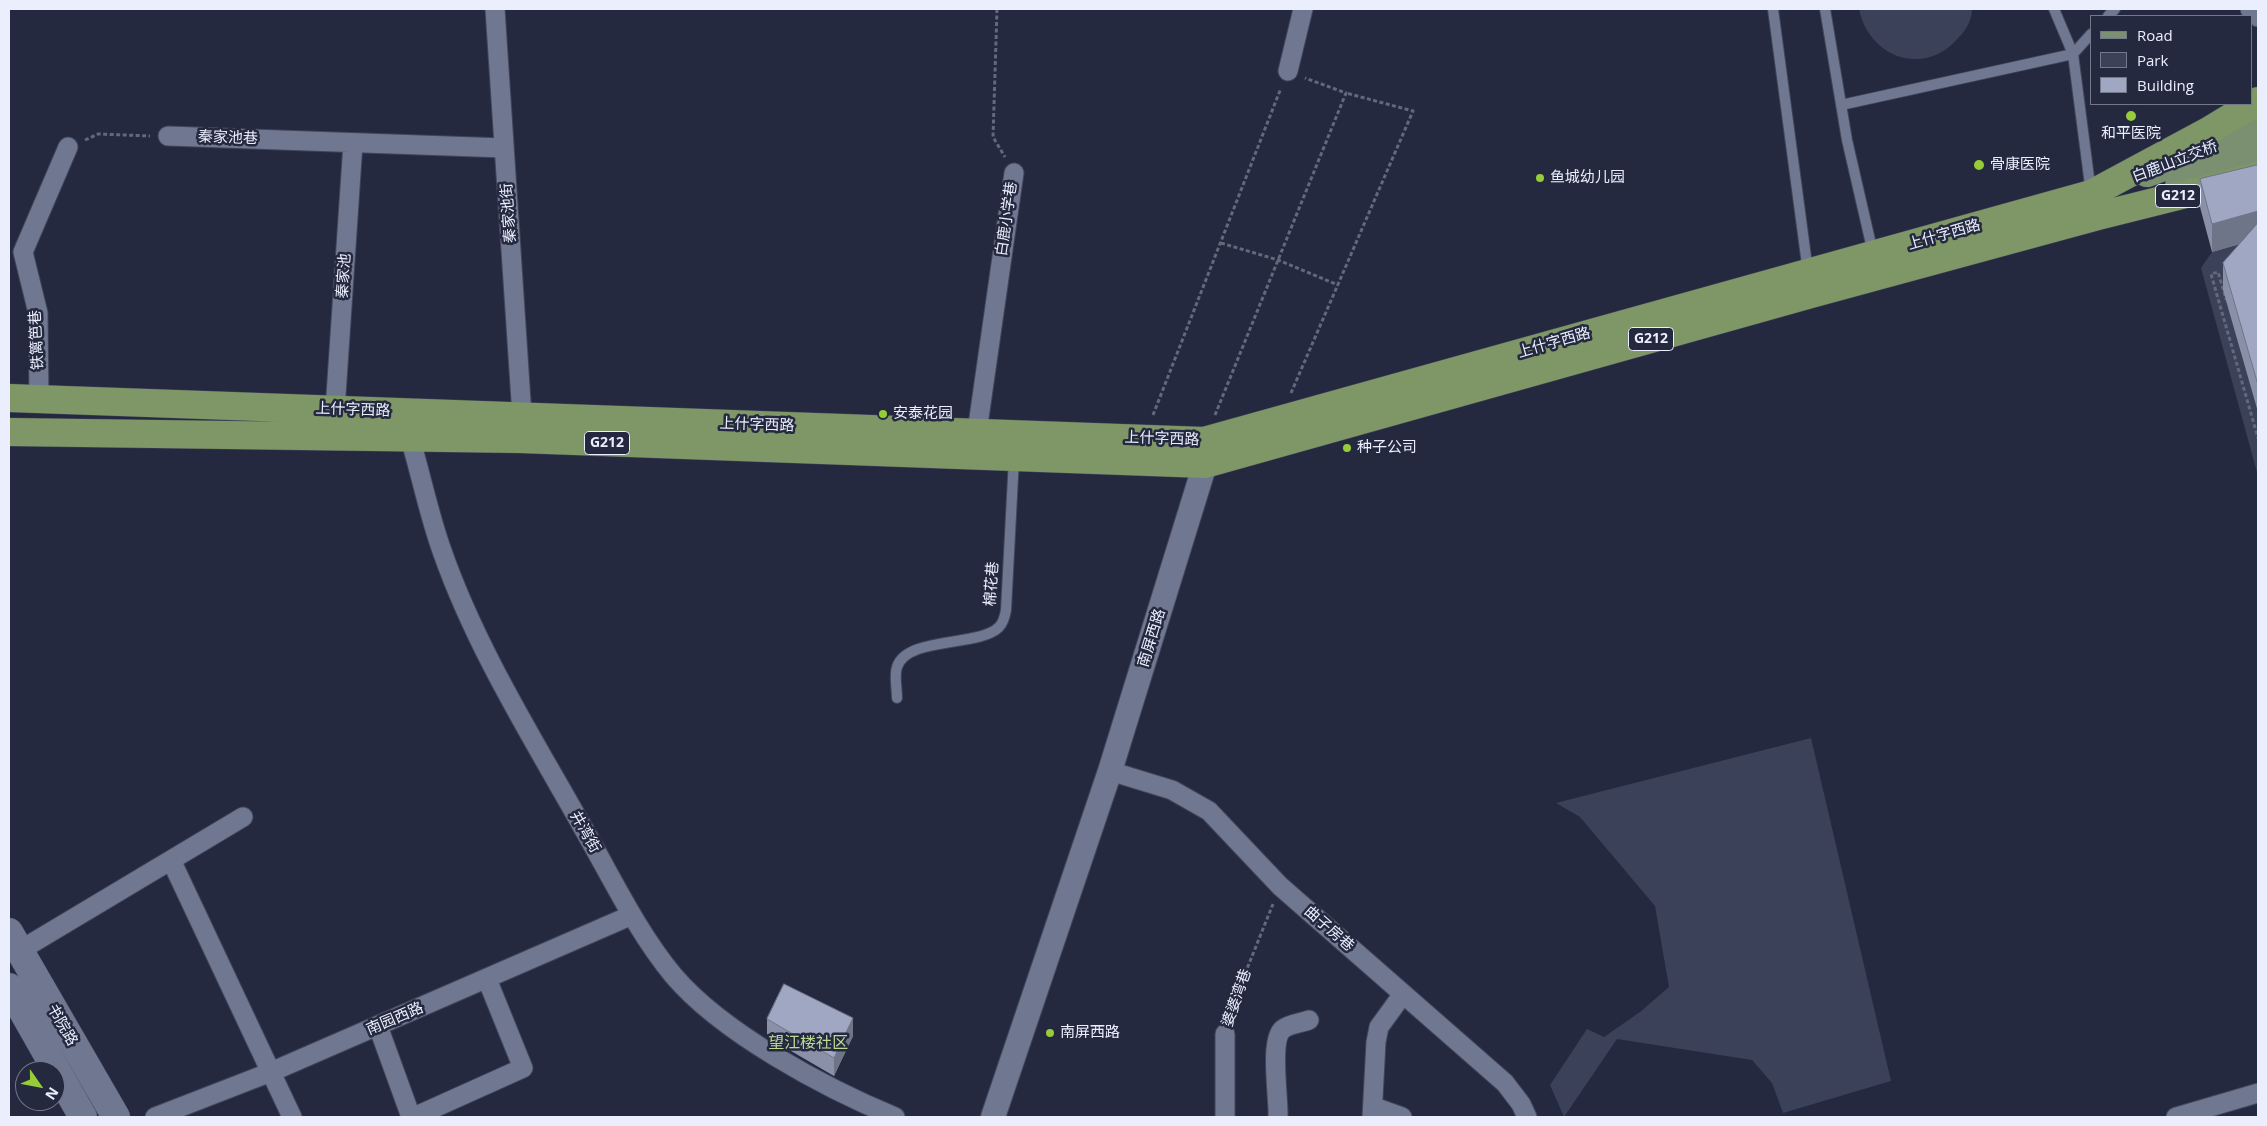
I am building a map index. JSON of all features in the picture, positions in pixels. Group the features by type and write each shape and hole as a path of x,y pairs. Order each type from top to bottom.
{"highway":[{"name":"上什字西路","path":"9,432 530,440 1014,457 1205,452 1811,294 2094,205 2250,105"},
{"name":"上什字西路","path":"9,398 1144,438 1205,452 1280,420 1873,254 2257,170"}],"main road":[{"name":"白鹿山立交桥","path":"2094,205 2258,127"},
{"name":"书院路","path":"14,942 116,1117"},
{"name":"书院路","path":"9,987 83,1117"}],"street":[{"name":"秦家池街","path":"495,9 522,416"},
{"path":"1288,72 1303,9"},
{"path":"2250,9 2258,17"},
{"name":"秦家池巷","path":"168,136 504,148"},
{"name":"秦家池","path":"335,410 353,143"},
{"name":"铁篱笆巷","path":"39,399 38,313 23,252 68,147"},
{"name":"白鹿小学巷","path":"978,432 1014,172"},
{"name":"井湾街","path":"410,438 442,551 483,648 632,915 674,975 718,1018 762,1047 829,1086 895,1117"},
{"name":"南屏西路","path":"993,1117 1110,771 1205,452"},
{"name":"曲子房巷","path":"1110,771 1172,790 1209,811 1280,886 1505,1083 1521,1104 1527,1117"},
{"path":"14,942 171,860 243,817"},
{"path":"171,860 292,1117"},
{"name":"南园西路","path":"155,1117 270,1072 632,915"},
{"path":"378,1026 412,1117 523,1068 487,978"},
{"path":"1402,1117 1373,1112 1376,1042 1379,1027 1403,994"},
{"path":"1278,1117 1279,1102 1276,1067 1278,1035 1283,1028 1309,1020"},
{"name":"婆婆湾巷","path":"1225,1034 1225,1117"},
{"path":"2176,1117 2258,1093"}],"lane":[{"path":"1773,9 1808,273"},
{"path":"1825,9 1841,105 1873,254"},
{"path":"2054,9 2073,54 2094,205"},
{"path":"1841,105 2073,54 2090,35"},
{"name":"棉花巷","path":"897,698 896,667 902,658 937,644 991,633 1000,627 1004,617 1014,457"}],"path":[{"name":"白鹿小学巷","path":"997,9 993,137 1014,172"},
{"path":"1144,438 1288,72 1346,93 1413,111 1280,420"},
{"path":"1205,452 1278,260 1346,93"},
{"path":"68,147 98,134 168,136"},
{"path":"1221,243 1278,260 1338,285"},
{"path":"2234,297 2226,299 2218,272 2211,274 2258,438"},
{"name":"婆婆湾巷","path":"1225,1034 1227,1018 1280,886"}],"green space":[{"path":"1859,9 1972,9 1972,13 1965,30 1947,49 1932,57 1916,59 1901,57 1887,51 1874,40 1865,26"},
{"path":"2258,239 2258,476 2201,268 2212,252"},
{"path":"1811,738 1891,1081 1783,1113 1772,1083 1752,1060 1617,1039 1564,1117 1550,1085 1587,1029 1604,1037 1640,1012 1669,987 1655,906 1580,817 1556,803"}],"building":[{"path":"2258,165 2258,211 2212,224 2200,179"},
{"path":"2258,223 2258,385 2223,263"},
{"path":"784,984 853,1018 834,1058 767,1019"}],"place":[{"name":"和平医院","path":"2131,116"},
{"name":"骨康医院","path":"1979,165"},
{"name":"鱼城幼儿园","path":"1540,178"},
{"name":"安泰花园","path":"883,414"},
{"name":"种子公司","path":"1347,448"},
{"name":"南屏西路","path":"1050,1033"}],"district":[{"name":"望江楼社区","path":"808,1043"}]}
